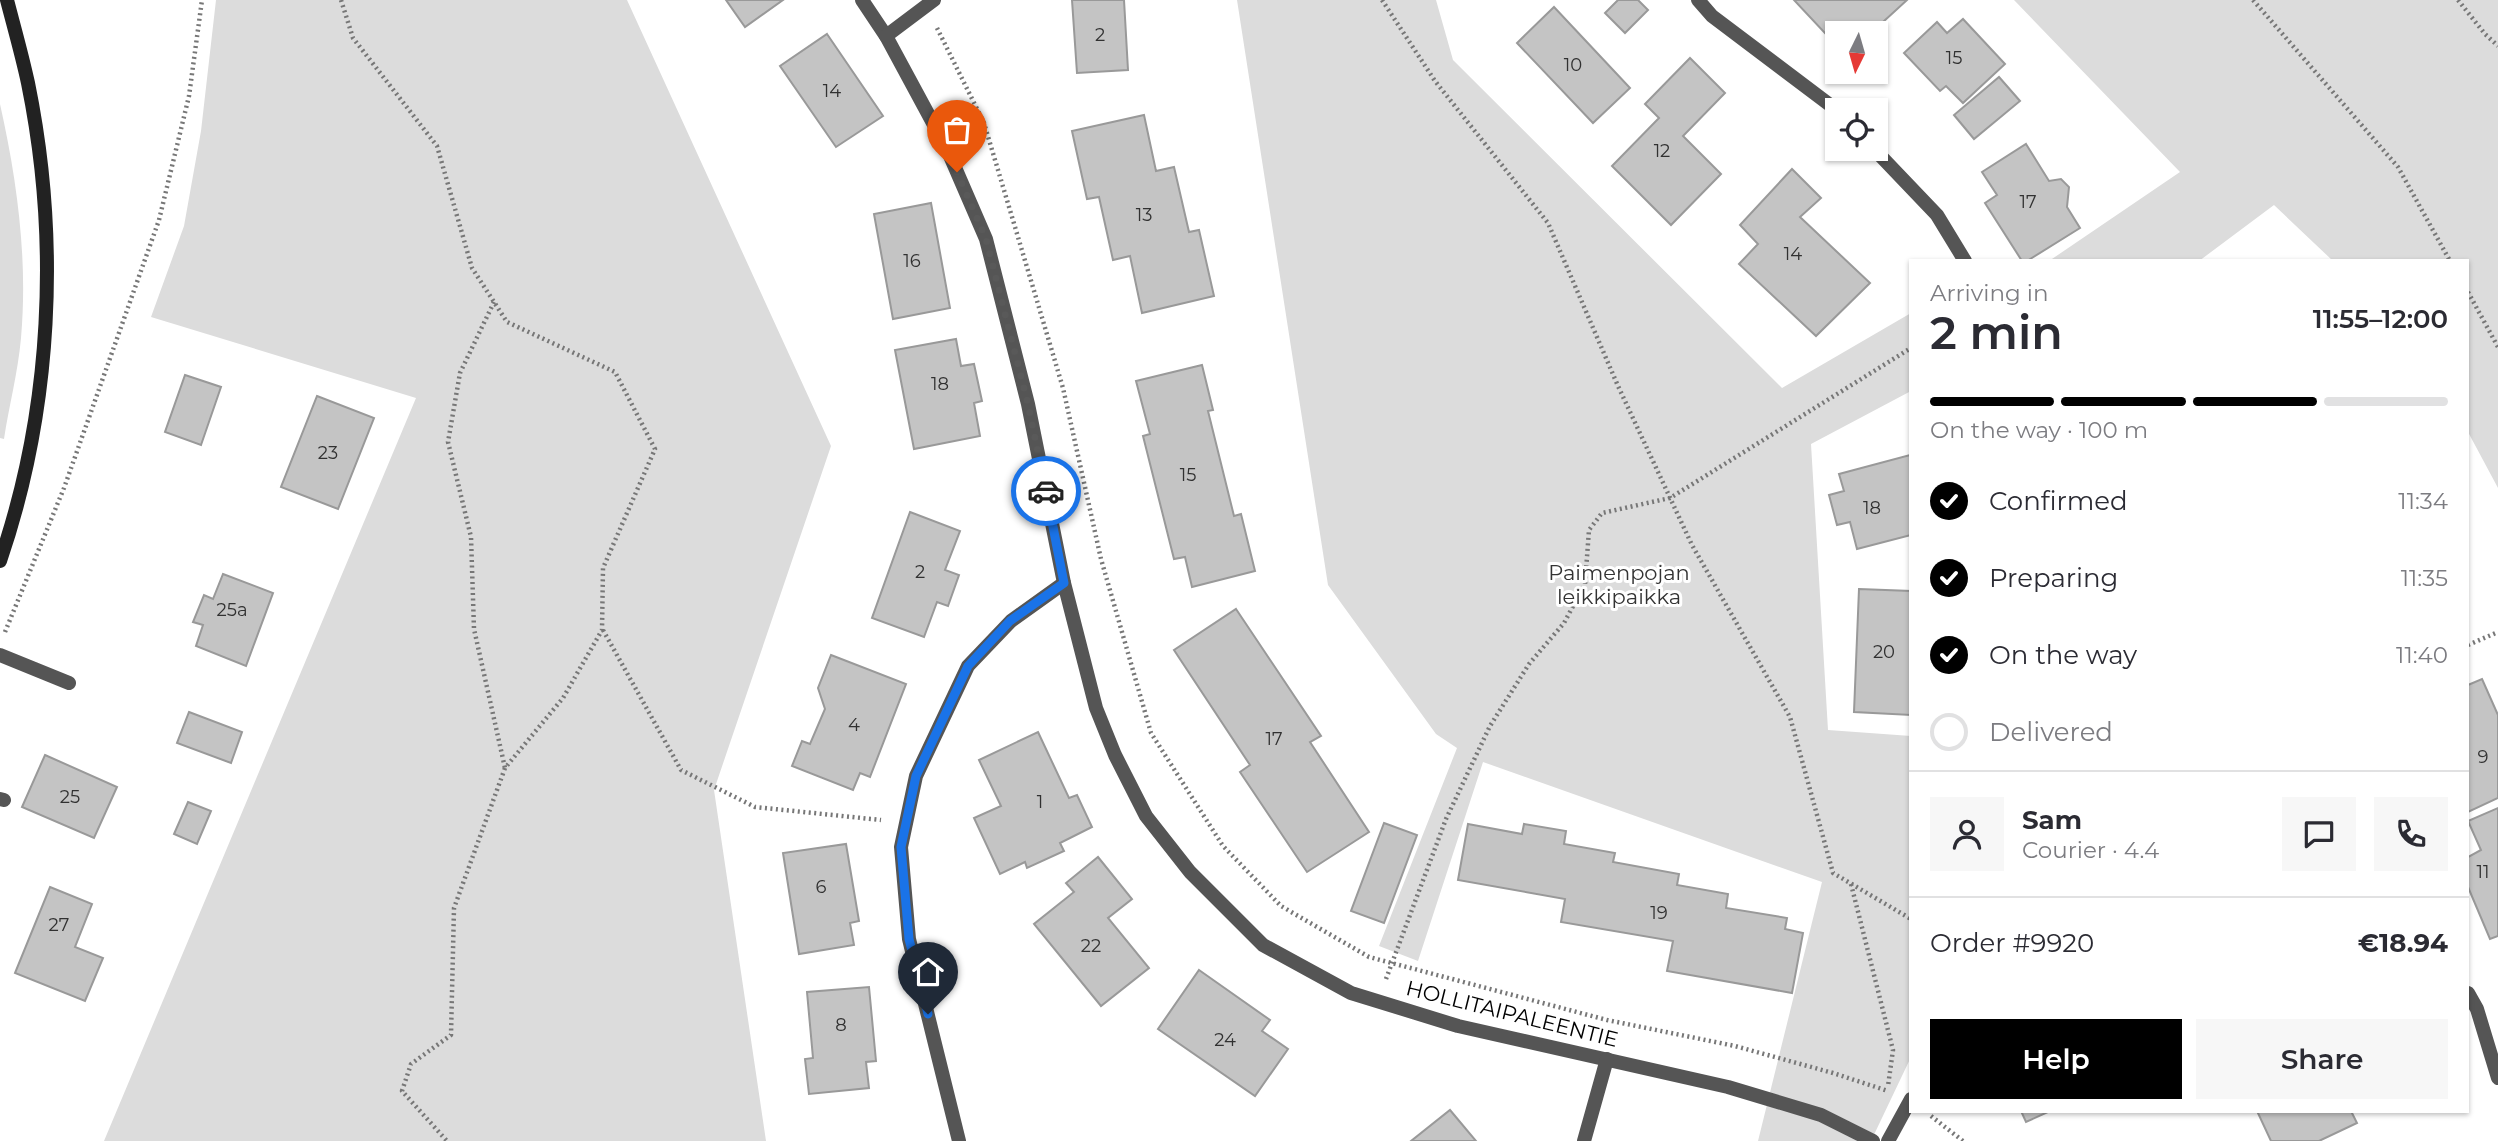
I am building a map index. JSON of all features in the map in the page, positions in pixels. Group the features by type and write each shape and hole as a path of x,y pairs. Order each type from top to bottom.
{"main road":[{"path":"0,561 22,491 35,426 47,283 40,162 28,83 7,0"}],"street":[{"name":"HOLLITAIPALEENTIE","path":"862,0 887,36 947,149 986,239 1028,404 1064,583 1096,708 1115,755 1146,816 1190,872 1263,944 1351,993 1458,1026 1728,1087 1821,1115 1873,1141"},
{"path":"1698,0 1712,16 1825,101"},
{"path":"887,36 930,3"},
{"path":"1885,161 1937,215 1964,259"},
{"path":"959,1141 909,939 901,847 905,823 916,776 968,666 1010,621 1064,583"},
{"path":"0,655 69,683"},
{"path":"2469,995 2477,1009 2498,1078"},
{"path":"1584,1141 1607,1059"},
{"path":"1888,1141 1909,1102"}],"path":[{"path":"0,644 64,488 159,220 189,96 202,0"},
{"path":"341,0 353,38 437,146 472,268 507,322 615,372 655,449 603,568 602,630 563,698 505,768 454,908 451,1035 411,1064 402,1091 447,1141"},
{"path":"1382,0 1435,81 1548,223 1618,386 1692,545 1790,717 1833,873 1909,918"},
{"path":"2253,0 2398,167 2449,259"},
{"path":"2458,0 2498,46"},
{"path":"930,3 984,123 1063,388 1101,559 1151,733 1223,846 1281,906 1368,957 1607,1020 1735,1046 1833,1073 1909,1100"},
{"path":"2469,294 2498,347"},
{"path":"494,302 460,373 448,442 471,537 474,629 505,768"},
{"path":"1392,963 1446,819 1490,726 1529,664 1564,623 1585,584 1589,530 1602,513 1671,498 1909,349"},
{"path":"602,630 681,770 755,807 905,823"},
{"path":"2469,645 2498,632"},
{"path":"1851,884 1893,1050 1884,1103"},
{"path":"1928,1113 1963,1141"}],"green space":[{"path":"216,0 627,0 831,446 714,790 766,1141 104,1141 416,398 151,317 184,226 201,131"},
{"name":"Paimenpojan leikkipaikka","path":"1237,0 1436,0 1453,60 1782,388 1909,314 1909,392 1811,444 1828,730 1909,736 1909,1061 1871,1141 1758,1141 1822,882 1483,762 1418,961 1379,946 1457,748 1436,734 1328,585"},
{"path":"2014,0 2498,0 2498,488 2469,434 2469,259 2331,259 2274,205 2202,259 2052,259 2180,172"},
{"path":"0,104 20,220 23,279 20,351 4,439 0,438"}],"building":[{"path":"726,0 783,0 745,27"},
{"path":"1072,0 1124,0 1128,70 1077,73"},
{"path":"1618,0 1638,0 1648,10 1625,33 1605,13"},
{"path":"1794,0 1907,0 1884,21 1825,21 1825,33"},
{"path":"1554,7 1630,88 1593,123 1517,43"},
{"path":"1963,19 2005,64 1963,103 1946,86 1940,91 1904,53 1937,22 1947,33"},
{"path":"827,34 883,116 836,147 780,66"},
{"path":"1690,58 1725,93 1683,136 1721,174 1671,225 1612,166 1659,118 1645,104"},
{"path":"1999,77 2020,101 1974,139 1954,115"},
{"path":"1144,115 1156,171 1174,167 1189,232 1199,230 1214,296 1142,313 1130,256 1113,260 1099,197 1087,199 1072,131"},
{"path":"2026,144 2049,181 2061,179 2069,187 2067,207 2080,228 2030,259 2021,259 1985,203 1997,195 1982,172"},
{"path":"1792,169 1821,198 1800,217 1870,283 1816,336 1739,264 1758,244 1740,225"},
{"path":"931,203 950,308 893,319 874,214"},
{"path":"956,339 961,366 974,364 982,401 974,403 980,436 914,449 895,350"},
{"path":"1202,365 1213,410 1208,411 1234,516 1241,514 1255,571 1192,587 1185,557 1174,559 1143,436 1150,434 1136,381"},
{"path":"185,375 221,387 201,445 165,432"},
{"path":"317,396 374,418 338,509 281,487"},
{"path":"1909,455 1909,536 1857,549 1850,522 1837,525 1829,495 1844,491 1839,474"},
{"path":"910,512 960,531 945,570 959,575 948,606 937,602 924,637 872,618"},
{"path":"223,574 273,593 246,666 196,646 203,625 193,622 204,595 213,599"},
{"path":"1859,589 1909,591 1909,715 1854,712"},
{"path":"1236,609 1321,736 1310,742 1369,832 1307,872 1240,772 1250,765 1174,650"},
{"path":"831,655 906,684 870,777 860,773 853,790 792,766 802,741 810,744 825,709 818,688"},
{"path":"2482,679 2498,715 2498,798 2469,812 2469,685"},
{"path":"189,712 242,732 231,763 177,743"},
{"path":"1038,732 1069,798 1077,795 1092,827 1060,843 1064,851 1027,868 1025,862 1000,874 974,818 1001,806 979,760"},
{"path":"45,755 117,787 94,838 22,807"},
{"path":"188,802 211,811 197,844 174,834"},
{"path":"2498,808 2498,936 2490,939 2469,889 2469,856 2481,850 2469,821"},
{"path":"1384,823 1417,835 1384,923 1351,911"},
{"path":"1468,824 1522,834 1524,824 1566,831 1564,844 1615,853 1613,862 1679,874 1677,885 1728,894 1726,908 1787,918 1785,929 1803,933 1792,993 1667,971 1673,941 1561,922 1565,899 1458,880"},
{"path":"846,844 859,921 850,923 854,945 799,954 783,853"},
{"path":"1098,857 1132,899 1108,918 1149,968 1101,1006 1034,924 1074,892 1066,883"},
{"path":"50,887 92,904 75,947 103,958 85,1001 15,973"},
{"path":"1199,970 1270,1020 1262,1031 1288,1049 1255,1096 1158,1029"},
{"path":"869,987 876,1061 866,1062 869,1088 809,1094 805,1059 813,1058 807,992"},
{"path":"1450,1110 1476,1141 1411,1141"},
{"path":"2022,1113 2046,1113 2026,1122"},
{"path":"2258,1113 2352,1113 2357,1123 2319,1141 2271,1141"}],"way so far":[{"path":"957,172 986,239 1028,404 1046,491"}],"route":[{"path":"928,1014 909,939 901,847 916,776 968,666 1010,621 1064,583 1046,491"}]}
